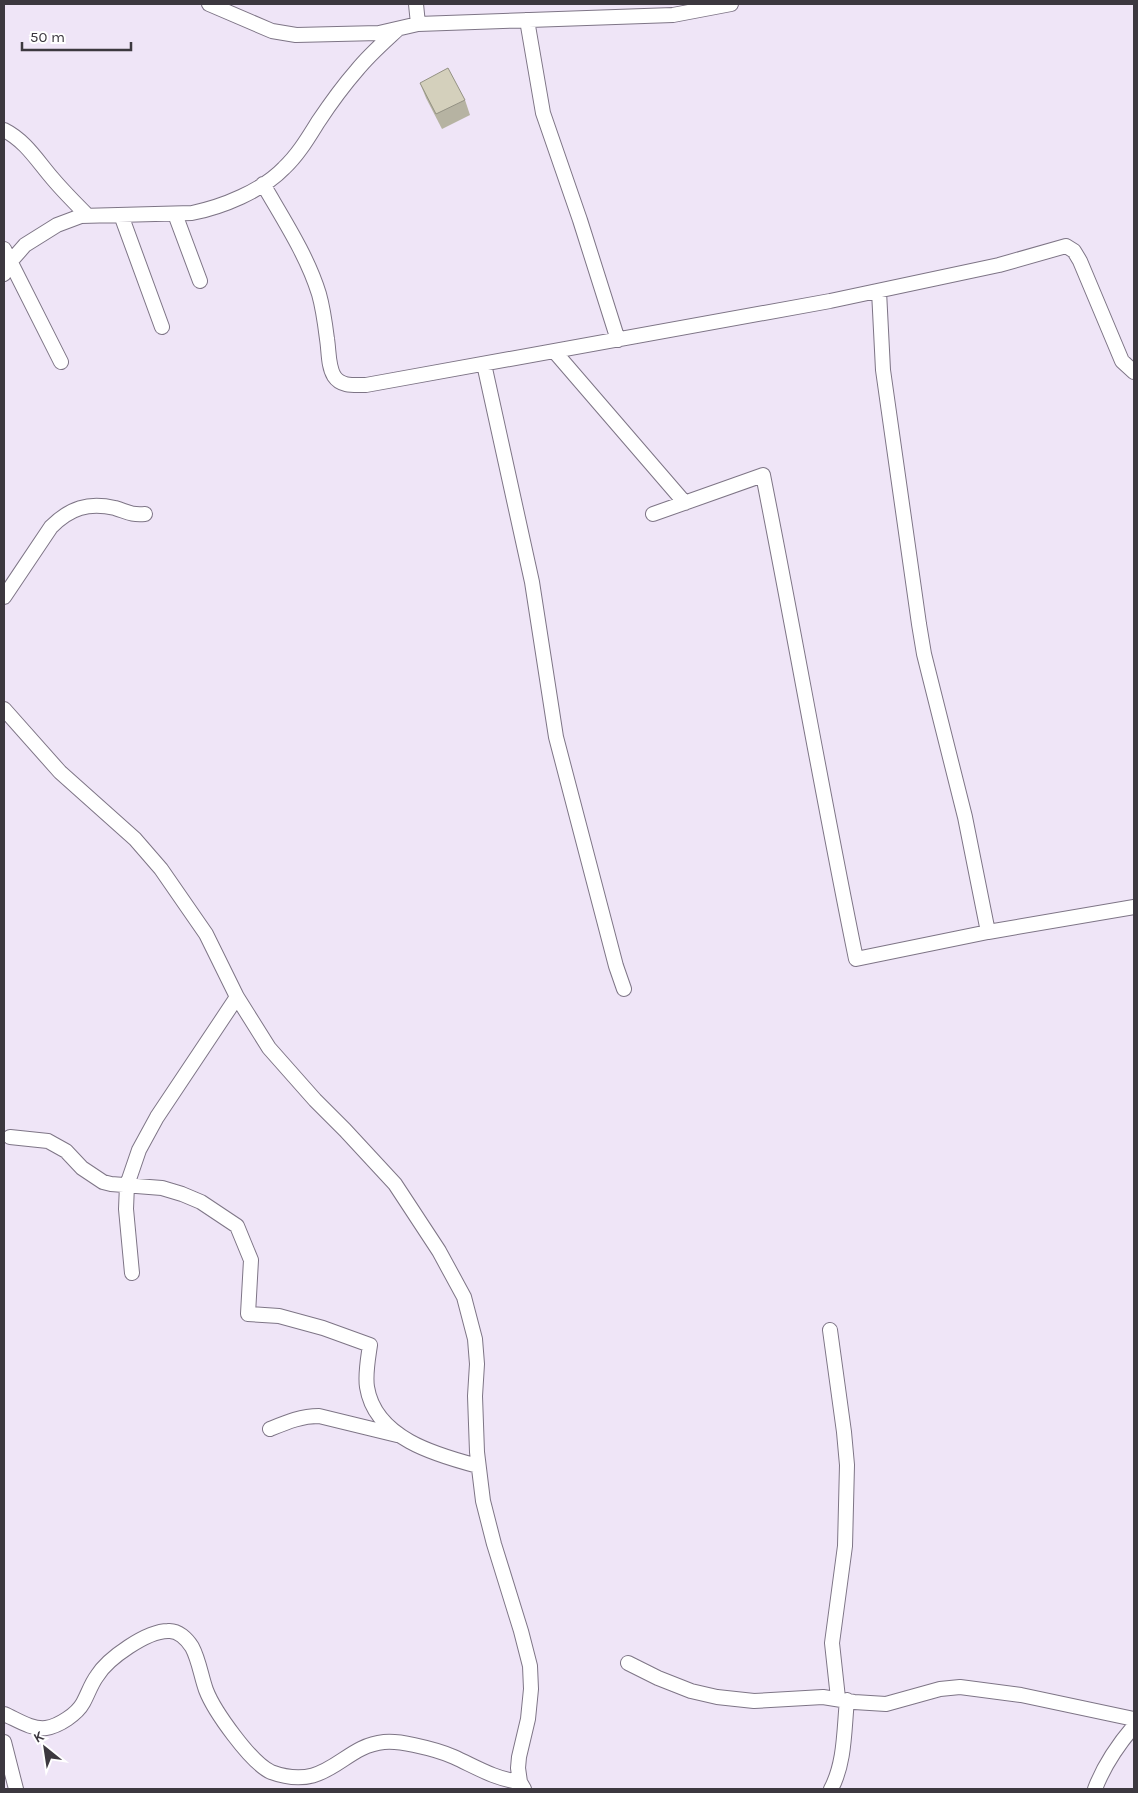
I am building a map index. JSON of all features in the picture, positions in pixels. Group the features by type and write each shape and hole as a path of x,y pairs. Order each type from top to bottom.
{"street":[{"path":"210,4 272,31 296,35 379,33 418,24 673,15 731,4"},
{"path":"416,4 418,24"},
{"path":"526,20 543,113 580,220 618,340"},
{"path":"7,255 57,225 81,216 175,214 210,210 228,203 263,184 284,169 358,68 398,28"},
{"path":"4,130 19,140 30,151 52,179 88,216"},
{"path":"263,184 299,248 318,291 324,313 331,367 334,376 339,382 350,385 366,385 830,301 999,265 1066,246 1074,251 1080,261 1122,361 1134,372"},
{"path":"175,214 200,282"},
{"path":"121,215 162,327"},
{"path":"4,274 7,255"},
{"path":"7,255 61,362"},
{"path":"879,291 883,370 919,624 965,817 988,932"},
{"path":"554,351 685,503"},
{"path":"484,364 532,582 556,737 624,989"},
{"path":"653,514 763,475 827,818 856,959 988,932 1134,907"},
{"path":"4,597 51,527 70,511 85,506 100,505 133,515 145,514"},
{"path":"4,709 60,772 135,839 161,869 206,934 237,997 269,1048 394,1184 418,1217 452,1274 464,1297 475,1339 477,1364 475,1412 478,1466 486,1517 521,1631 530,1666 531,1689 528,1719 518,1757 522,1786 496,1778 452,1756 433,1749 386,1741 365,1747 325,1775 310,1780 298,1780 270,1772 246,1749 229,1728 207,1693 192,1647 185,1638 176,1632 162,1632 139,1641 109,1661 97,1675 83,1704 61,1722 46,1728 34,1726 4,1714"},
{"path":"132,1273 126,1209 127,1185 139,1150 157,1117 237,997"},
{"path":"10,1137 48,1140 56,1144 82,1168 103,1182 162,1188 182,1194 201,1202 237,1226 252,1260 248,1314 279,1316 323,1328 370,1345 367,1388 379,1414 398,1435"},
{"path":"830,1330 847,1465 845,1546 832,1643 843,1699 840,1764 835,1782 830,1789"},
{"path":"270,1429 299,1418 319,1416 398,1435 446,1457 478,1466"},
{"path":"628,1663 691,1691 717,1697 754,1701 806,1697 886,1704 940,1690 960,1687 1021,1694 1134,1719"},
{"path":"1095,1789 1102,1770 1113,1752 1134,1726"},
{"path":"4,1742 16,1789"}],"building":[{"path":"448,68 465,100 436,114 420,83"}]}
